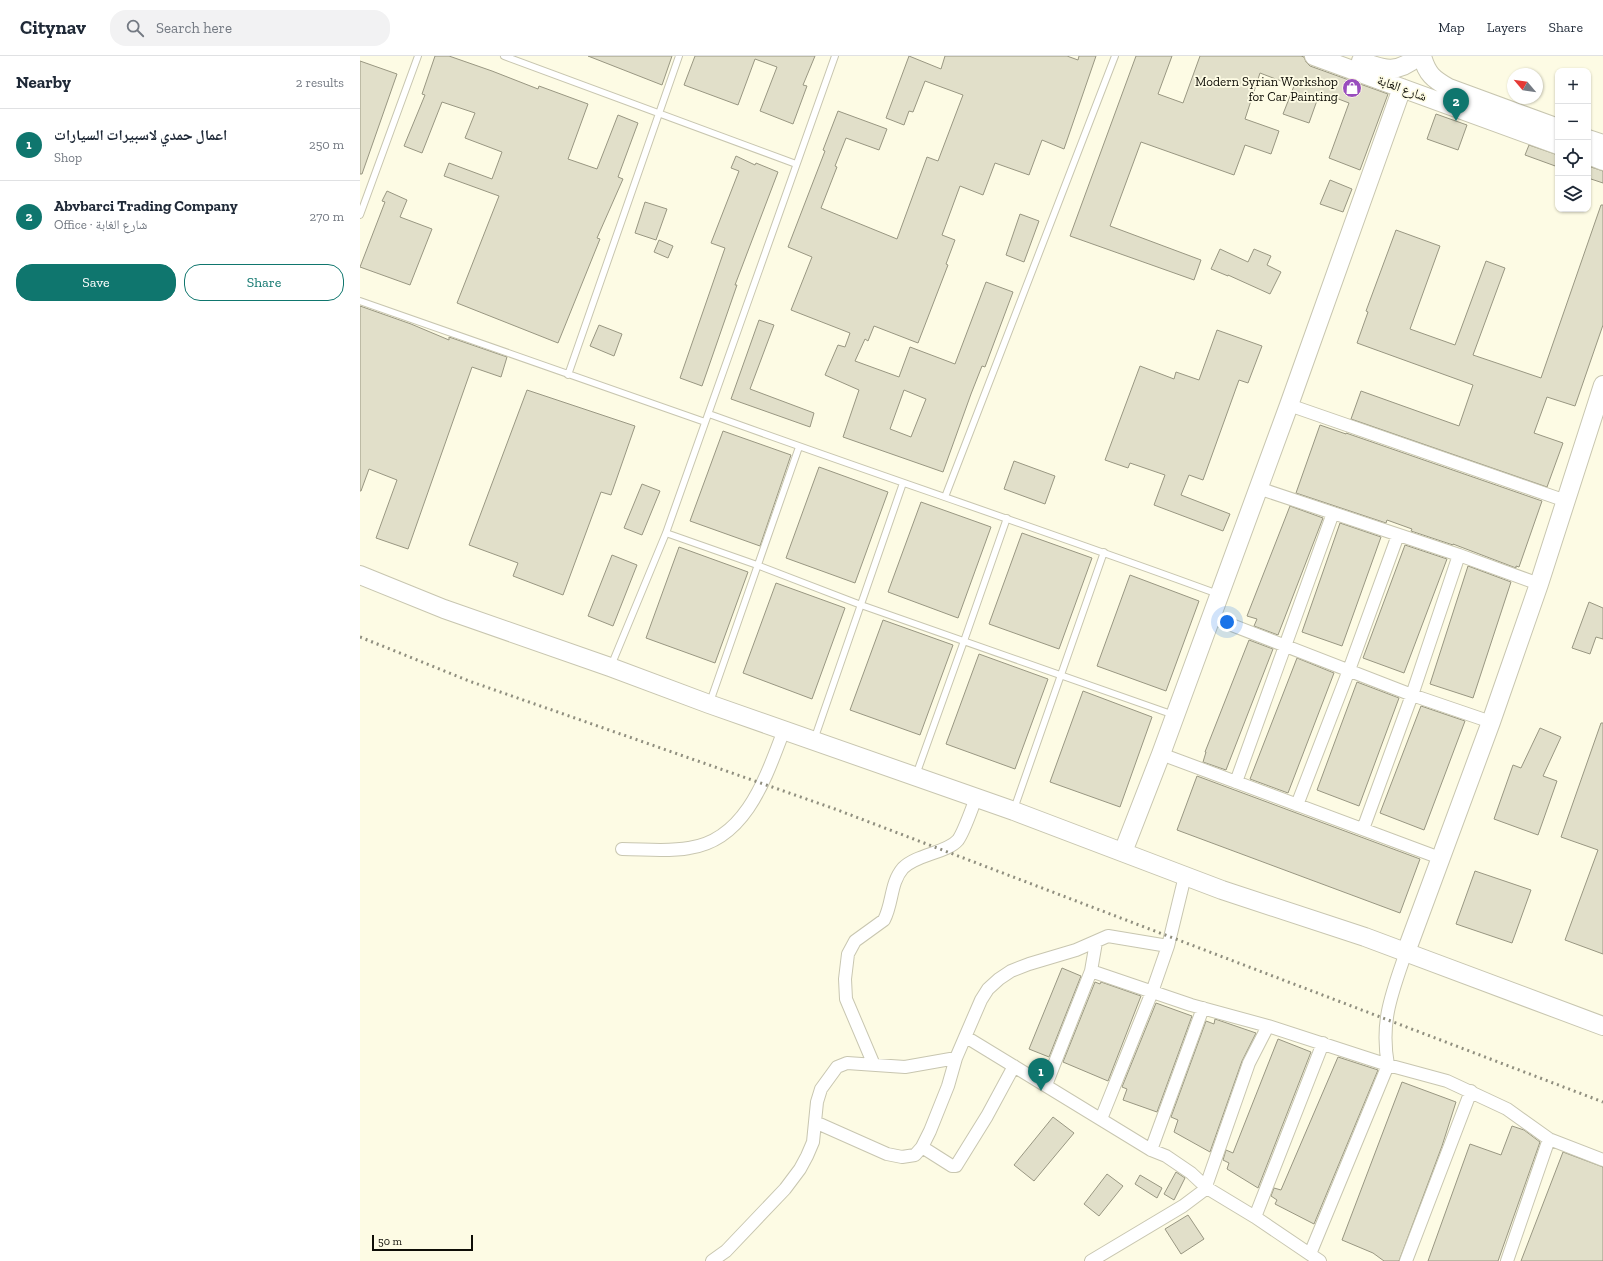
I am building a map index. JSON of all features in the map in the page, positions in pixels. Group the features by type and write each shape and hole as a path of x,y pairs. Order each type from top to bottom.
{"street":[{"name":"شارع الغابة","path":"1314,56 1402,88 1526,125 1555,128"},
{"name":"شارع الغابة","path":"1350,56 1385,69 1396,69 1418,56"},
{"name":"شارع الغابة","path":"1422,56 1428,72 1440,83 1526,125 1555,143"},
{"path":"1123,852 1161,754 1289,405 1402,88"},
{"path":"1591,140 1603,144"},
{"path":"1591,157 1603,161"},
{"path":"1310,1254 1388,1065 1385,1042 1386,1018 1392,992 1540,584 1603,385"},
{"path":"1289,405 1566,501"},
{"path":"1258,488 1459,555 1540,584"},
{"path":"1236,782 1333,513"},
{"path":"1297,805 1349,670 1398,535"},
{"path":"1363,829 1412,695 1459,555"},
{"path":"360,575 444,609 1014,811 1222,890 1365,937 1603,1026"},
{"path":"1211,617 1412,695 1491,722"},
{"path":"622,849 689,848 701,846 734,826 748,809 755,797 772,763 784,730"},
{"path":"1161,754 1440,858"},
{"path":"874,1065 846,999 845,978 848,954 855,941 884,920 894,884 904,868 913,861 958,840 976,798"},
{"path":"1101,1118 1152,992 1168,946 1185,876"},
{"path":"815,1122 887,1154 902,1157 915,1155 922,1147 948,1086 956,1058 966,1037 980,1000 988,989 999,979 1011,971 1029,964 1076,950 1110,936 1168,946"},
{"path":"1046,1085 1092,970 1096,942"},
{"path":"1092,970 1152,992 1203,1008 1268,1026 1388,1065 1447,1081 1507,1109 1549,1139 1603,1160"},
{"path":"1151,1150 1203,1008"},
{"path":"1091,1261 1183,1206 1206,1187 1246,1070 1268,1026"},
{"path":"966,1037 1101,1118 1151,1150 1166,1156 1192,1173 1206,1187 1255,1217 1320,1261"},
{"path":"1255,1217 1323,1043"},
{"path":"712,1261 726,1251 785,1189 800,1169 813,1142 817,1102 821,1089 837,1067 847,1063 905,1067 956,1058"},
{"path":"922,1147 952,1166 956,1166 987,1116 1014,1066"},
{"path":"1406,1261 1471,1091"},
{"path":"1507,1261 1549,1139"}],"lane":[{"path":"360,215 418,56"},
{"path":"504,56 659,112 796,164"},
{"path":"568,375 679,56"},
{"path":"610,668 666,533 835,56"},
{"path":"945,497 1115,56"},
{"path":"360,301 705,422"},
{"path":"709,414 799,447 1104,552 1219,594"},
{"path":"709,704 799,447"},
{"path":"814,741 903,482"},
{"path":"915,777 1007,518"},
{"path":"666,533 757,565 861,605 1175,716"},
{"path":"1014,811 1104,552"}],"building":[{"path":"435,56 449,56 538,89 539,86 588,104 568,159 597,169 618,115 638,123 618,177 623,179 597,238 600,239 558,343 457,303 499,196 444,176 449,163 492,179 502,152 465,138 475,113 442,102 422,153 404,146 425,95 422,94"},
{"path":"588,56 672,56 662,85"},
{"path":"695,56 815,56 803,85 807,86 793,124 760,111 777,67 755,59 738,105 684,85"},
{"path":"909,56 941,69 945,56 1067,56 1078,60 1079,56 1096,56 1064,149 1042,140 1029,175 995,163 983,195 960,186 942,235 955,240 946,264 948,265 918,343 874,326 868,341 865,339 855,361 899,377 910,347 955,364 986,282 1013,292 985,367 982,366 971,394 943,472 843,437 859,390 825,375 838,345 845,347 850,333 791,310 812,257 788,247 825,151 823,150 838,111 887,129 879,150 846,138 835,166 837,167 821,208 897,239 927,157 938,161 963,95 925,81 913,112 909,111 904,125 886,118","holes":["904,390 926,399 911,437 890,429"]},
{"path":"1136,56 1172,56 1158,94 1183,103 1200,56 1301,56 1304,57 1310,66 1388,94 1360,170 1329,158 1349,103 1320,92 1309,123 1283,114 1294,86 1260,73 1245,119 1279,131 1271,154 1245,145 1234,175 1141,142 1110,226 1201,260 1194,280 1070,236"},
{"path":"360,61 397,74 362,174 360,174"},
{"path":"1436,114 1467,125 1458,150 1427,139"},
{"path":"1529,145 1555,154 1555,166 1525,155"},
{"path":"736,156 755,165 756,163 778,172 735,285 737,285 702,386 680,378 725,248 711,243 739,171 731,168"},
{"path":"1591,167 1603,171 1603,183 1591,179"},
{"path":"1330,180 1352,189 1343,212 1320,204"},
{"path":"387,191 407,200 400,217 432,229 410,285 360,267 385,202 382,201"},
{"path":"645,202 667,209 656,240 635,233"},
{"path":"1601,205 1603,205 1603,325 1575,406 1547,397 1534,433 1563,443 1547,487 1351,419 1361,391 1459,426 1473,385 1357,343 1368,312 1366,311 1396,230 1440,246 1410,329 1455,345 1486,261 1505,268 1473,355 1541,378"},
{"path":"1020,214 1039,221 1024,262 1006,255"},
{"path":"659,240 673,246 668,258 654,252"},
{"path":"1220,249 1248,262 1254,249 1271,256 1267,265 1281,272 1270,294 1211,269"},
{"path":"360,306 411,324 449,340 449,337 507,357 501,377 472,367 408,549 376,538 397,480 369,469 360,491"},
{"path":"759,320 774,325 750,389 814,413 810,427 731,399"},
{"path":"599,325 622,334 614,356 590,346"},
{"path":"1217,330 1262,346 1248,383 1239,380 1203,480 1189,475 1181,495 1230,514 1223,531 1154,505 1165,475 1130,463 1128,468 1105,460 1140,366 1174,379 1176,372 1199,380"},
{"path":"527,390 635,426 611,495 601,492 563,595 513,576 518,563 469,545"},
{"path":"1320,425 1542,501 1519,567 1516,566 1516,568 1453,544 1411,531 1412,529 1387,520 1386,523 1296,493"},
{"path":"723,431 791,455 760,546 690,521"},
{"path":"1014,461 1055,476 1045,504 1004,489"},
{"path":"819,467 888,492 855,583 786,558"},
{"path":"642,484 660,491 642,535 624,528"},
{"path":"921,502 991,527 958,618 888,592"},
{"path":"1290,506 1323,518 1278,635 1254,626 1257,619 1247,616"},
{"path":"1340,523 1381,537 1342,646 1302,632"},
{"path":"1022,533 1092,558 1059,649 989,624"},
{"path":"1405,545 1447,559 1404,673 1363,658"},
{"path":"679,547 748,572 715,663 646,638"},
{"path":"612,555 637,565 613,626 588,616"},
{"path":"1468,566 1511,582 1473,698 1430,684"},
{"path":"1130,575 1199,601 1166,691 1097,666"},
{"path":"776,583 845,608 812,699 743,673"},
{"path":"1589,602 1603,608 1603,639 1596,637 1590,654 1572,648"},
{"path":"883,620 953,645 920,735 850,710"},
{"path":"1249,640 1273,649 1226,770 1203,762 1205,752"},
{"path":"979,654 1048,679 1015,769 946,744"},
{"path":"1297,658 1334,673 1288,793 1250,779"},
{"path":"1357,682 1399,698 1359,806 1317,790"},
{"path":"1083,691 1152,717 1120,807 1050,782"},
{"path":"1421,706 1465,721 1424,830 1380,813"},
{"path":"1601,723 1603,723 1603,954 1565,940 1598,850 1561,837"},
{"path":"1540,728 1561,737 1543,776 1557,781 1538,835 1494,819 1513,765 1521,768"},
{"path":"1197,776 1420,859 1400,913 1177,830"},
{"path":"1475,871 1531,890 1512,943 1456,924"},
{"path":"1062,968 1081,976 1049,1057 1029,1049"},
{"path":"1095,982 1100,984 1101,982 1141,996 1108,1081 1063,1062"},
{"path":"1156,1003 1192,1016 1157,1112 1123,1100 1127,1089 1122,1087"},
{"path":"1215,1019 1256,1033 1242,1061 1210,1152 1174,1132 1178,1120 1171,1117 1206,1021 1214,1024"},
{"path":"1278,1039 1311,1052 1258,1188 1227,1169 1229,1163 1223,1160 1226,1150 1233,1153"},
{"path":"1338,1057 1378,1070 1314,1224 1275,1204 1277,1200 1271,1196 1274,1188 1281,1190"},
{"path":"1402,1082 1456,1102 1442,1146 1399,1261 1384,1261 1373,1253 1342,1240"},
{"path":"1053,1117 1074,1133 1034,1181 1014,1165"},
{"path":"1512,1126 1524,1130 1540,1142 1498,1261 1428,1261 1470,1144 1501,1155"},
{"path":"1563,1152 1603,1167 1603,1261 1521,1261"},
{"path":"1176,1172 1185,1178 1174,1200 1164,1194"},
{"path":"1107,1174 1123,1186 1099,1216 1084,1204"},
{"path":"1140,1175 1162,1188 1157,1198 1135,1184"},
{"path":"1188,1215 1204,1239 1181,1254 1165,1229"}],"railway":[{"path":"360,637 469,681 835,809 1603,1102"}],"place":[{"name":"Modern Syrian Workshop for Car Painting","path":"1352,88"},
{"name":"Abvbarci Trading Company","path":"1456,121"},
{"name":"اعمال حمدي لاسبيرات السيارات","path":"1041,1091"}]}
